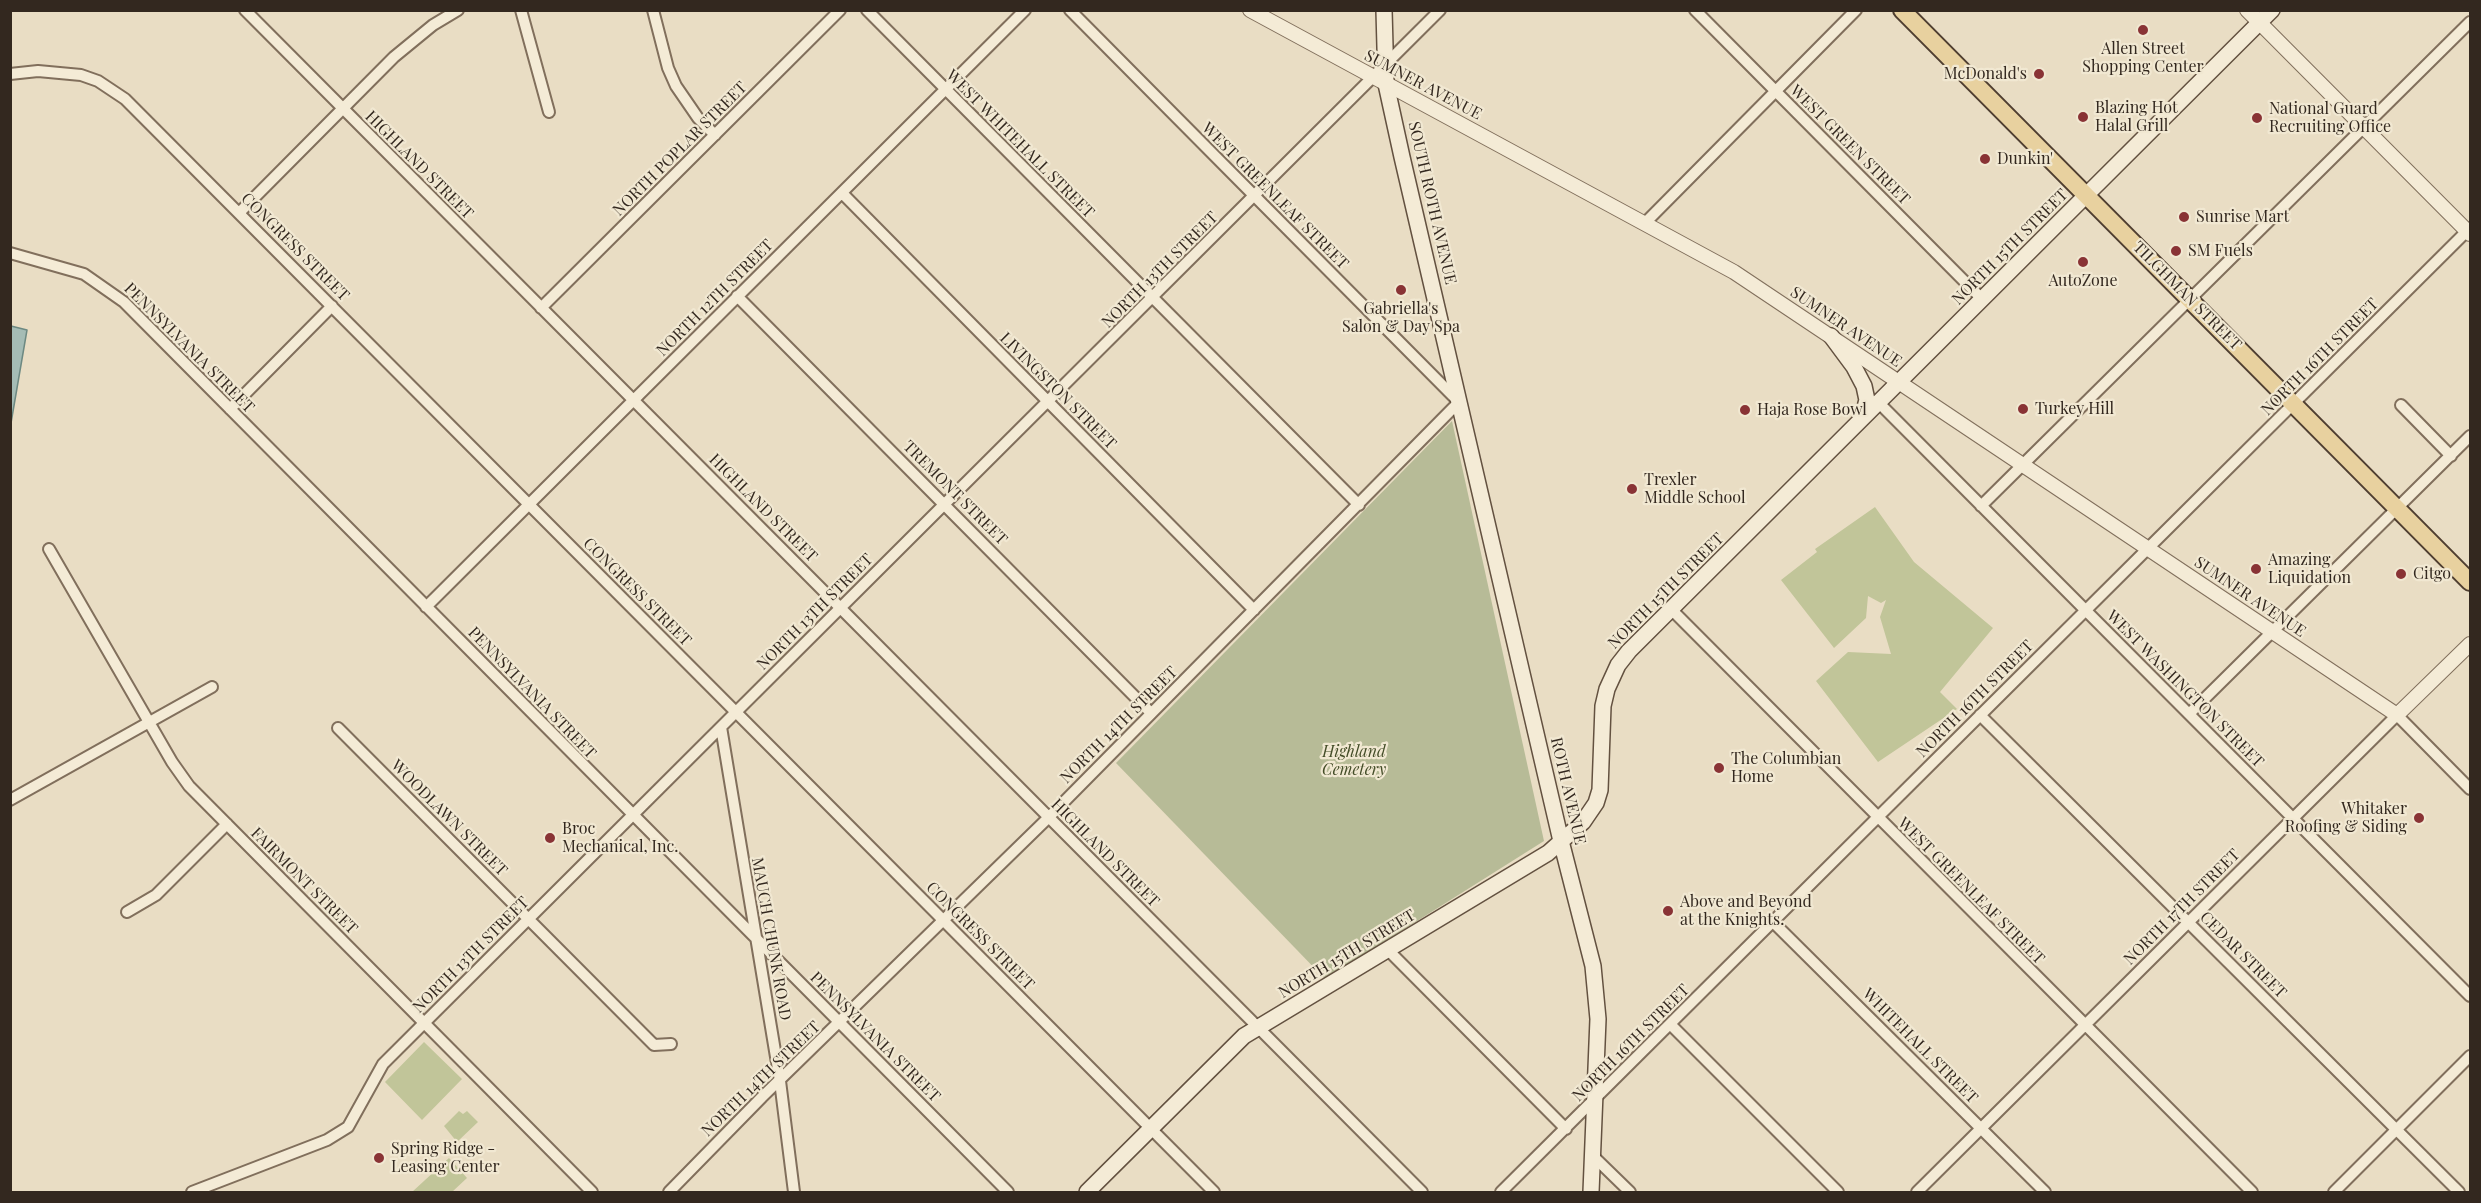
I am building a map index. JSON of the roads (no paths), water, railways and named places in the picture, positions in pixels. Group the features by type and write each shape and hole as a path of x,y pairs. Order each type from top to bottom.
{"main road":[{"name":"SOUTH ROTH AVENUE","path":"1384,10 1387,63 1380,81 1459,402"},
{"name":"TILGHMAN STREET","path":"1902,10 2470,582"},
{"name":"NORTH 15TH STREET","path":"1087,1192 1244,1036 1548,853 1583,822 1596,803 1600,790 1603,706 1612,676 1629,651 2088,196 2272,10"},
{"path":"1831,336 1854,367 1864,386 1867,400 1861,421"},
{"name":"ROTH AVENUE","path":"1459,402 1595,983 1598,1019 1591,1192"}],"street":[{"path":"239,213 409,44 458,10"},
{"path":"520,10 549,112"},
{"path":"653,10 676,86 698,118 715,135"},
{"name":"NORTH POPLAR STREET","path":"541,308 840,10"},
{"name":"WEST WHITEHALL STREET","path":"867,10 1152,298"},
{"name":"NORTH 12TH STREET","path":"426,606 1025,10"},
{"name":"WEST GREENLEAF STREET","path":"1070,10 1459,402"},
{"name":"SUMNER AVENUE","path":"1250,10 1734,272 2397,715"},
{"path":"1387,63 1440,10"},
{"name":"WEST GREEN STREET","path":"1695,10 1983,300"},
{"path":"1645,223 1856,10"},
{"path":"2247,10 2469,231"},
{"name":"HIGHLAND STREET","path":"251,12 342,109 1422,1192"},
{"path":"1981,506 2470,22"},
{"name":"CONGRESS STREET","path":"10,74 38,71 81,75 114,90 1214,1192"},
{"name":"NORTH 13TH STREET","path":"192,1192 337,1135 356,1115 383,1064 1254,196 1380,81"},
{"name":"LIVINGSTON STREET","path":"842,194 1254,610"},
{"name":"NORTH 16TH STREET","path":"1501,1192 2469,231"},
{"name":"PENNSYLVANIA STREET","path":"10,253 84,274 100,283 124,302 631,816 1008,1192"},
{"name":"TREMONT STREET","path":"737,296 1151,713"},
{"path":"1152,298 1359,505"},
{"path":"230,409 332,306"},
{"name":"NORTH 14TH STREET","path":"669,1192 1048,818 1459,402"},
{"name":"WEST WASHINGTON STREET","path":"1879,403 2470,996"},
{"path":"2401,405 2451,456"},
{"path":"2188,714 2470,436"},
{"name":"FAIRMONT STREET","path":"50,549 149,723 189,786 592,1192"},
{"name":"WEST GREENLEAF STREET","path":"1671,609 2252,1192"},
{"name":"NORTH 17TH STREET","path":"1917,1192 2470,644"},
{"path":"10,800 212,687"},
{"name":"CEDAR STREET","path":"1980,715 2459,1192"},
{"path":"2397,715 2470,789"},
{"name":"WOODLAWN STREET","path":"338,728 654,1045 671,1044"},
{"name":"MAUCH CHUNK ROAD","path":"721,728 796,1190"},
{"path":"127,912 156,895 227,824"},
{"name":"WHITEHALL STREET","path":"1773,922 2045,1192"},
{"path":"1388,950 1566,1129"},
{"path":"1670,1024 1838,1192"},
{"path":"2334,1192 2470,1056"},
{"path":"1593,1156 1630,1192"}],"water":[{"path":"10,326 27,330 11,423"}],"place":[{"name":"Allen Street Shopping Center","path":"2143,30"},
{"name":"McDonald's","path":"2039,74"},
{"name":"Blazing Hot Halal Grill","path":"2083,117"},
{"name":"National Guard Recruiting Office","path":"2257,118"},
{"name":"Dunkin'","path":"1985,159"},
{"name":"Sunrise Mart","path":"2184,217"},
{"name":"SM Fuels","path":"2176,251"},
{"name":"AutoZone","path":"2083,262"},
{"name":"Gabriella's Salon & Day Spa","path":"1401,290"},
{"name":"Turkey Hill","path":"2023,409"},
{"name":"Haja Rose Bowl","path":"1745,410"},
{"name":"Trexler Middle School","path":"1632,489"},
{"name":"Amazing Liquidation","path":"2256,569"},
{"name":"Citgo","path":"2401,574"},
{"name":"The Columbian Home","path":"1719,768"},
{"name":"Whitaker Roofing & Siding","path":"2419,818"},
{"name":"Broc Mechanical, Inc.","path":"550,838"},
{"name":"Above and Beyond at the Knights.","path":"1668,911"},
{"name":"Spring Ridge - Leasing Center","path":"379,1158"}],"park label":[{"name":"Highland Cemetery","path":"1354,761"}]}
